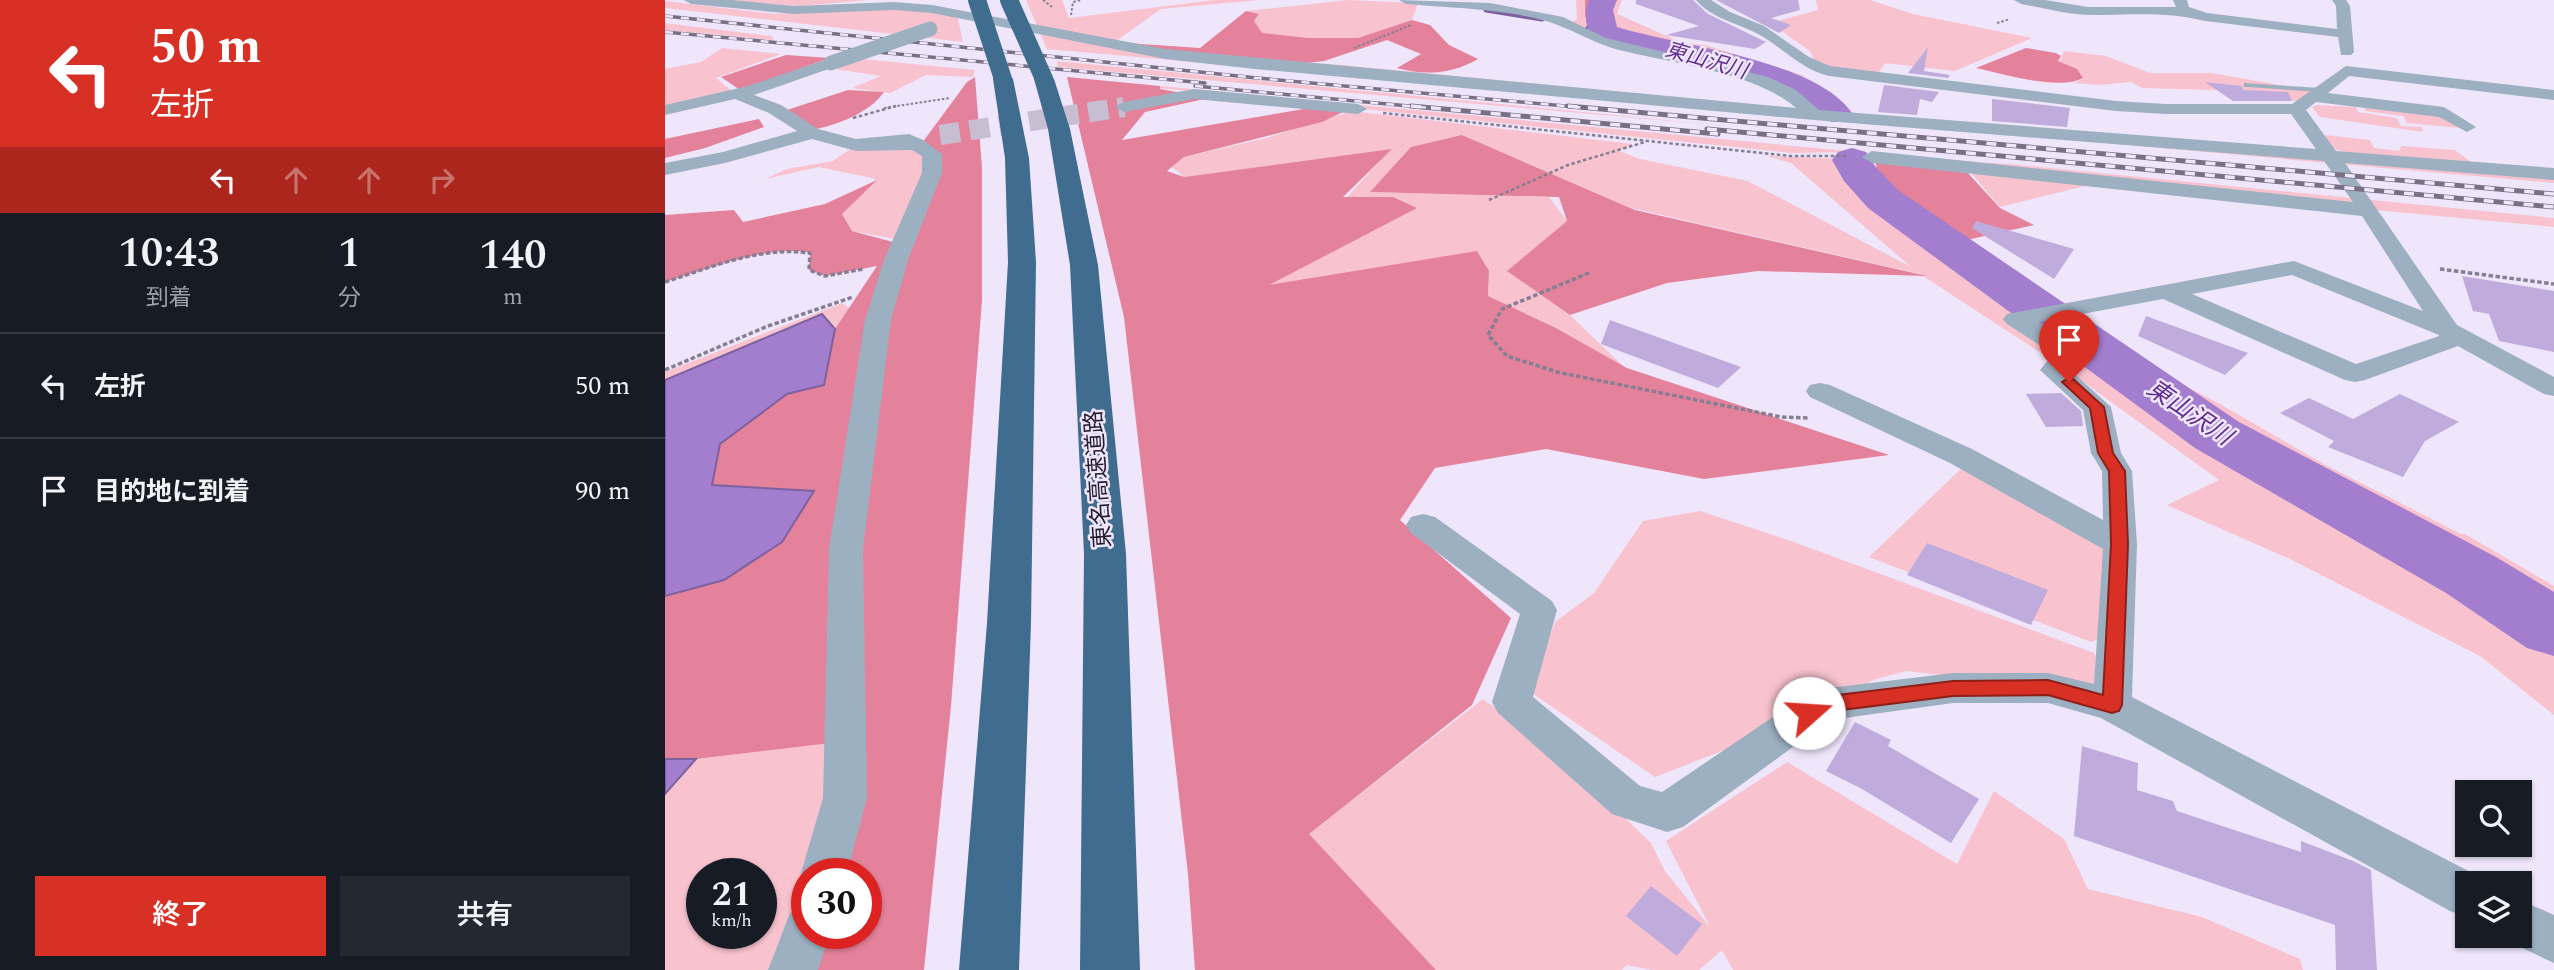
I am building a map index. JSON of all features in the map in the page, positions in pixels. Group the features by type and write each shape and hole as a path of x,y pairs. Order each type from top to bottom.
{"highway":[{"path":"977,0 1003,79 1017,158 1022,262 1009,623 989,970"},
{"name":"東名高速道路","path":"1009,0 1044,79 1059,129 1084,265 1105,554 1110,970"}],"street":[{"path":"691,0 794,10 894,6 932,9 1165,54 1814,115 2554,174"},
{"path":"1406,0 1490,7 1573,22 1601,41 1762,80 1790,94 1814,115"},
{"path":"1703,0 1722,13 1770,35 1814,68 2116,106 2296,109 2346,71 2554,95"},
{"path":"2021,0 2088,11 2184,6 2229,22 2346,34"},
{"path":"2339,0 2343,6 2346,34 2346,71"},
{"path":"665,110 737,94 965,16"},
{"path":"1814,68 1812,74 1837,92 1852,118"},
{"path":"2316,93 2444,112 2467,127"},
{"path":"737,94 775,109 812,133 856,145 916,145 932,154 932,173 891,275 879,320 846,549 845,798 828,858"},
{"path":"1124,107 1194,94 1358,109"},
{"path":"2296,109 2454,334"},
{"path":"665,169 726,157 812,133"},
{"path":"887,144 940,135"},
{"path":"1872,157 2369,210"},
{"path":"2112,705 2120,544 2117,471 2106,453 2097,407 2054,370 2069,353 2016,319 2294,268 2454,334 2554,388"},
{"path":"2165,291 2355,374 2454,334"},
{"path":"1819,405 1961,456 2120,544"},
{"path":"1423,525 1539,610 1512,702 1627,801 1667,813 1821,705 1953,688 2048,688 2112,705 2455,889"},
{"path":"2532,929 2554,939"},
{"path":"793,970 800,949"}],"lane":[{"path":"2247,85 2316,93"}],"path":[{"path":"1351,49 1421,21"},
{"path":"812,133 881,108 950,98"},
{"path":"1358,109 1790,156 1872,157"},
{"path":"1489,200 1568,165 1646,142"},
{"path":"665,282 742,259 795,249 810,253 809,270 825,276 857,271 891,275"},
{"path":"2404,263 2554,284"},
{"path":"1589,274 1502,309 1488,335 1507,356 1557,372 1781,417 1819,405"},
{"path":"665,370 837,300 891,275"}],"shaded area":[{"path":"717,0 870,0 799,6"},
{"path":"1026,0 1062,0 1069,18 1215,0 1259,0 1161,9 1116,41 1220,58 1341,65 1811,110 1762,80 1601,41 1568,25 1577,19 1576,0 1622,0 1617,14 1683,43 1705,45 1802,75 1821,89 1839,112 2554,174 2554,183 1047,49"},
{"path":"1348,0 1418,3 1412,20 1358,38 1308,38 1261,33 1254,21 1259,14 1246,11"},
{"path":"1585,0 1617,0 1610,14 1585,17"},
{"path":"1816,0 1870,0 1913,14 2032,38 1955,71 1885,63 1879,72 1830,68 1816,63 1810,51 1770,23 1818,10"},
{"path":"665,1 774,14 885,7 957,14 963,42 665,8"},
{"path":"1246,11 1259,14 1254,21 1262,33 1308,38 1358,38 1412,20 1430,25 1449,45 1478,59 1449,71 1429,73 1397,68 1421,54 1387,40 1324,61 1297,64 1111,42 1200,48"},
{"path":"665,23 771,36 774,40 665,30"},
{"path":"722,48 781,54 716,78 733,92 665,109 665,69 701,62"},
{"path":"1655,48 1705,52 1730,58 1808,90 1837,112 1824,109 1798,91"},
{"path":"2026,48 2056,53 2061,56 2058,61 2077,69 2083,78 2073,82 2046,82 1976,68"},
{"path":"2064,51 2106,56 2150,73 2212,73 2319,92 2304,103 2251,91 2142,88 2131,82 2100,85 2074,83 2083,79 2060,62"},
{"path":"786,55 830,58 740,90 721,77"},
{"path":"852,58 975,70 973,77 926,75 890,93 852,88 881,76 829,68"},
{"path":"1057,61 1727,126 1058,67"},
{"path":"975,77 982,168 982,300 951,706 924,970 805,970 811,949 882,949 882,858 834,858 864,739 696,759 665,759 665,596 724,580 782,542 813,491 712,486 720,444 787,394 824,385 835,329 877,266 825,276 809,270 810,253 777,252 737,260 665,282 665,215 734,210 743,222 825,204 877,180 842,214 852,231 893,242 937,175 922,143 967,82"},
{"path":"1067,77 1160,86 1160,89 1209,98 1145,112 1122,140 1310,108 1345,111 1322,122 1184,157 1167,171 1184,177 1392,149 1343,197 1393,197 1417,208 1269,285 1477,251 1489,271 1488,296 1554,327 1627,368 1889,455 1704,479 1546,449 1435,468 1400,520 1511,618 1472,705 1309,834 1436,970 1195,970 1188,874 1124,317"},
{"path":"1159,88 1858,152 1792,153"},
{"path":"848,90 884,92 861,112 813,130 784,111"},
{"path":"2364,105 2442,113 2460,128 2407,123 2403,116 2365,111"},
{"path":"2312,107 2356,107 2358,112 2397,118 2401,126 2422,127 2423,132 2320,117"},
{"path":"1352,111 1632,144 1619,151 1640,159 1748,181 1911,267 1791,163 1767,156 1871,160 1891,200 1989,256 2116,350 2220,404 2322,463 2465,534 2554,586 2554,715 2480,656 2292,560 2167,505 2219,480 2067,370 1920,274 1631,208 1462,135 1371,192 1549,197 1567,221 1508,271 1570,315 1623,366 1548,324 1488,296 1489,271 1266,286 1389,151 1184,177 1172,167 1184,157 1266,138"},
{"path":"759,119 764,127 705,148 665,158 665,139"},
{"path":"1462,135 1635,210 1927,276 1758,271 1667,283 1570,315 1507,271 1567,221 1559,197 1370,192 1411,147"},
{"path":"2325,135 2370,140 2374,148 2399,151 2402,146 2455,150 2471,162 2349,153 2330,148"},
{"path":"916,144 929,155 928,173 895,239 852,231 842,214 876,179 819,167 765,179 787,169 833,161 856,145"},
{"path":"1908,157 2008,164 2554,218 2554,227 2375,210"},
{"path":"1875,159 1966,171 2000,208 2034,225 1962,241 1920,218 1895,199 1879,174"},
{"path":"1968,169 2089,185 2000,207"},
{"path":"842,303 859,315 835,329 822,314 665,380 665,372"},
{"path":"822,314 835,329 824,385 787,394 720,444 712,485 814,491 782,542 724,580 665,596 665,380"},
{"path":"1965,465 2110,553 2116,631 2091,642 1869,557"},
{"path":"1700,511 1791,541 2094,653 2113,695 1906,671 1873,680 1797,722 1655,777 1529,691 1555,622 1594,593 1643,521"},
{"path":"1483,699 1566,761 1651,843 1665,871 1710,927 1666,841 1787,762 1957,864 1994,791 2064,839 2088,889 2202,917 2300,959 2303,970 1733,970 1722,950 1699,970 1651,970 1627,965 1622,970 1436,970 1308,834"},
{"path":"864,739 845,787 826,858 791,858 791,949 799,949 792,970 665,970 665,794 696,759"},
{"path":"665,759 696,759 665,794"}],"building":[{"path":"1636,0 1693,0 1708,14 1766,42 1755,49 1666,35 1699,26 1636,4"},
{"path":"1716,0 1798,0 1800,10 1771,18 1791,25 1779,33"},
{"path":"1928,47 1924,71 1950,75 1948,78 1908,73"},
{"path":"2205,82 2241,86 2244,90 2288,92 2292,101 2233,101"},
{"path":"1884,85 1939,92 1932,102 1920,99 1917,115 1878,112"},
{"path":"1992,99 2070,108 2067,127 1992,121"},
{"path":"1976,221 2074,249 2054,279 1972,228"},
{"path":"2462,276 2554,291 2554,352 2499,341 2489,314 2473,311"},
{"path":"2146,316 2248,353 2225,375 2138,336"},
{"path":"1610,320 1741,367 1718,388 1601,344"},
{"path":"2061,393 2081,411 2083,426 2046,427 2026,394"},
{"path":"2400,394 2459,422 2425,441 2403,477 2328,447 2334,441 2280,413 2309,398 2353,419"},
{"path":"1927,543 2048,590 2031,625 1907,575"},
{"path":"1855,722 1891,740 1888,746 1979,799 1951,843 1862,789 1826,771"},
{"path":"2082,746 2138,763 2137,790 2173,801 2177,811 2301,852 2301,841 2371,870 2377,970 2336,970 2335,925 2074,836"},
{"path":"1651,886 1702,924 1677,956 1626,916"}],"waterway":[{"name":"東山沢川","path":"1603,0 1599,10 1603,32 1754,71 1810,95 1834,113"},
{"path":"1486,10 1542,19"},
{"path":"1588,28 1603,32"},
{"name":"東山沢川","path":"1852,160 1858,172 1883,199 2217,435 2471,575 2554,628"}],"tunnel":[{"path":"940,135 1124,107 1120,108"}],"railway":[{"path":"665,16 1257,78 1587,108"},
{"path":"665,32 1205,83"},
{"path":"1195,86 1430,108"},
{"path":"1411,106 1718,134"},
{"path":"1568,106 2554,194"},
{"path":"1707,129 2554,207"}],"route":[{"path":"1809,713 1821,705 1953,688 2048,688 2112,705 2120,544 2117,471 2106,453 2097,407 2069,382"}]}
